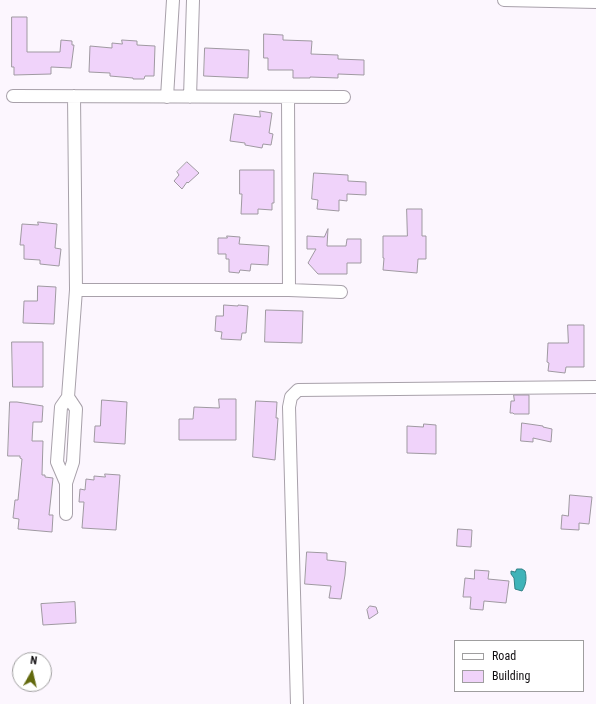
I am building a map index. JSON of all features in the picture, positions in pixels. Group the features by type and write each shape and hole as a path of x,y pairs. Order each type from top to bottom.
{"street":[{"path":"167,97 173,0"},
{"path":"190,97 193,0"},
{"path":"504,0 596,2"},
{"path":"13,96 344,97"},
{"path":"66,514 66,483 57,462 61,407 68,397 76,290 74,96"},
{"path":"288,97 289,290"},
{"path":"76,290 289,290 341,292"},
{"path":"296,704 289,407 291,397 298,390 596,387"}],"water":[{"path":"517,569 522,569 526,574 525,584 522,591 515,589 514,578 511,574 511,571 515,572"}],"building":[{"path":"12,17 27,17 27,52 60,52 61,40 72,41 72,45 74,45 71,68 51,67 51,74 14,75 14,67 12,67"},
{"path":"264,34 283,35 283,40 312,41 311,54 338,55 338,59 364,60 364,75 338,74 338,78 293,78 293,70 268,70 268,58 264,58"},
{"path":"122,40 137,41 137,45 155,46 154,76 145,76 144,79 133,79 110,76 110,73 89,72 90,46 112,48 112,43 122,44"},
{"path":"205,48 249,50 248,78 204,76"},
{"path":"260,111 272,113 269,133 273,134 271,145 263,144 262,148 245,145 245,143 230,141 234,114 260,117"},
{"path":"187,162 199,173 188,183 187,182 182,189 174,181 179,175 177,172"},
{"path":"240,170 274,170 274,203 272,203 272,210 258,209 258,214 241,214 242,194 240,194"},
{"path":"314,173 348,175 348,181 366,182 366,195 347,194 347,201 339,200 339,211 317,209 318,200 312,199"},
{"path":"407,209 422,209 422,236 426,236 426,259 418,259 417,273 383,270 383,236 407,236"},
{"path":"38,222 57,224 55,248 61,249 59,266 40,264 40,260 24,259 24,245 20,245 22,224 38,225"},
{"path":"328,229 327,246 346,246 347,239 361,239 361,263 347,263 347,274 318,274 308,263 316,249 307,249 307,236 324,237"},
{"path":"227,236 240,237 239,244 269,246 268,265 251,264 250,271 240,270 239,273 229,272 229,259 226,259 226,254 218,254 218,238 227,238"},
{"path":"38,286 56,287 54,324 23,323 24,301 37,301"},
{"path":"224,305 248,306 246,333 242,333 241,340 221,339 222,332 215,331 216,316 223,316"},
{"path":"266,310 303,311 302,343 265,342"},
{"path":"568,325 584,325 584,367 566,367 565,373 548,371 548,343 568,343"},
{"path":"12,342 43,342 43,387 13,387"},
{"path":"514,395 529,395 529,414 510,413 511,401 514,401"},
{"path":"219,399 236,399 236,440 179,440 179,419 193,419 194,407 219,408"},
{"path":"102,400 127,402 125,444 94,442 95,426 100,426"},
{"path":"256,401 277,402 276,418 278,418 275,460 253,457"},
{"path":"10,402 43,406 42,422 33,422 32,441 43,441 42,475 53,478 49,515 53,515 52,532 18,529 19,519 13,518 15,500 18,500 22,459 20,456 8,456"},
{"path":"522,423 552,429 551,442 533,438 533,442 521,441"},
{"path":"424,424 436,425 436,454 407,453 407,426 423,427"},
{"path":"105,474 120,475 116,530 82,528 84,502 79,502 80,489 85,490 86,479 94,480 94,476 105,477"},
{"path":"570,495 592,497 589,524 579,523 579,530 561,529 562,515 568,516"},
{"path":"458,529 472,530 471,547 457,546"},
{"path":"307,552 327,553 327,560 346,562 341,599 329,598 331,586 305,584"},
{"path":"475,570 489,571 488,579 509,581 506,603 484,601 483,610 470,609 471,597 463,597 465,578 474,579"},
{"path":"75,602 76,623 43,625 41,604"},
{"path":"370,606 376,607 378,613 369,619 367,610"}]}
